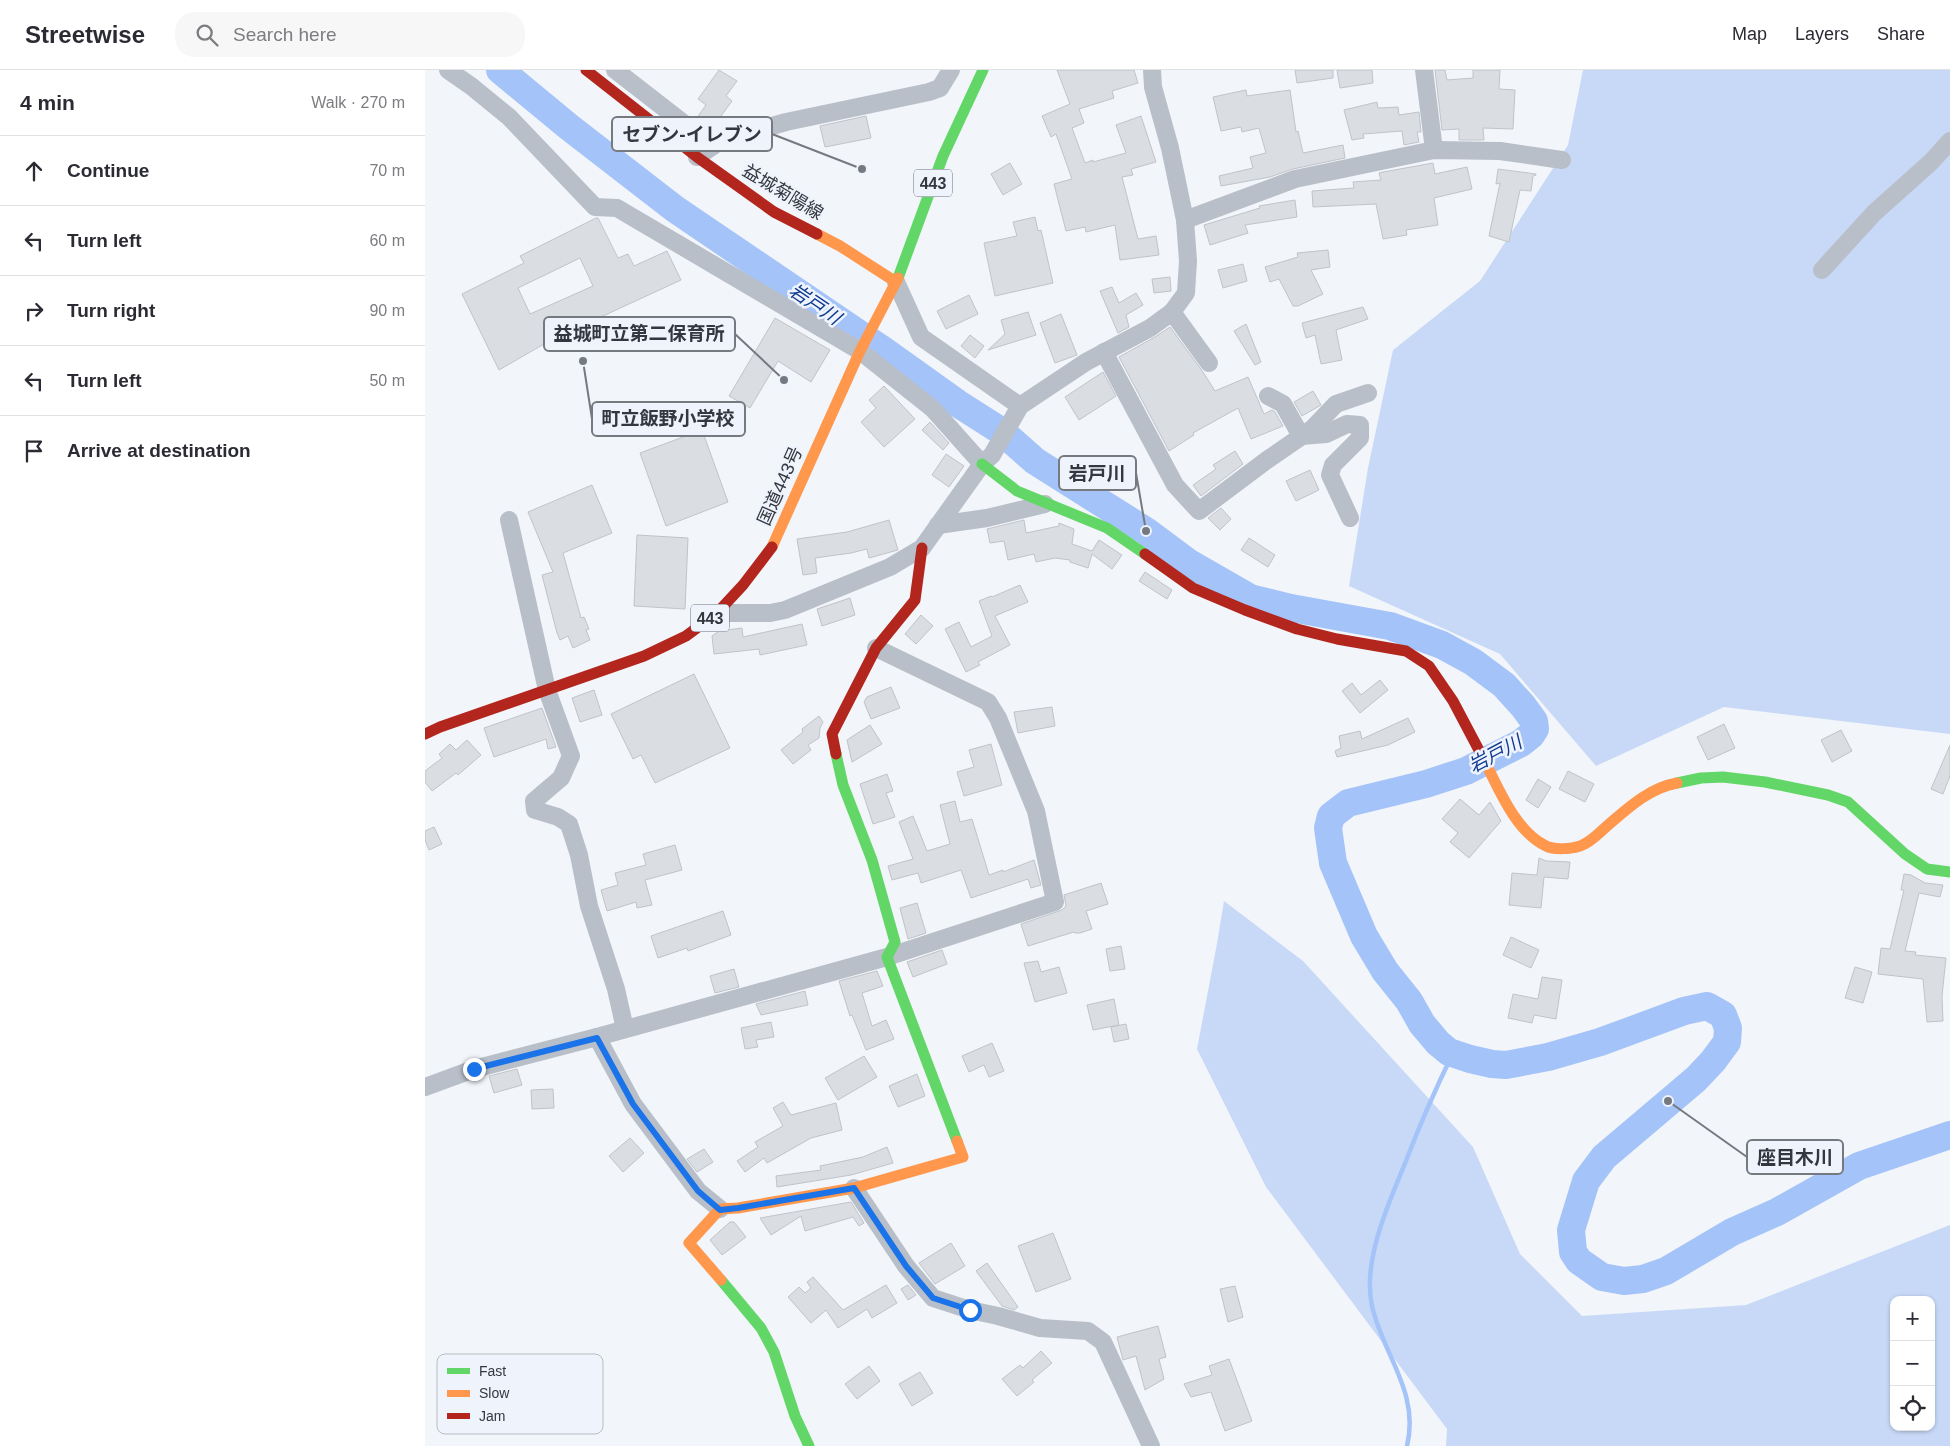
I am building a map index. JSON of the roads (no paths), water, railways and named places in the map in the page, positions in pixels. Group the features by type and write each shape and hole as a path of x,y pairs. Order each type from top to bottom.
{"main road":[{"name":"益城菊陽線","path":"586,70 697,157 774,212 840,246 896,282"},
{"name":"国道443号","path":"425,734 440,727 644,656 686,636 717,613 743,585 771,550 860,351 896,282 943,156 983,70"},
{"path":"987,459 1017,491 1107,528 1193,588 1297,629 1337,639 1406,651 1429,666 1453,701 1512,812 1528,833 1547,847 1581,846 1595,837 1635,801 1670,784 1701,778 1723,777 1765,782 1848,802 1905,854 1927,869 1950,872"},
{"path":"809,1446 795,1416 774,1352 761,1328 689,1244 720,1210 854,1188 963,1157 887,957 895,942 872,860 843,785 832,734 876,648 915,600 922,548"}],"street":[{"path":"448,70 509,117 595,207 617,208 860,351 933,409 987,459"},
{"path":"615,70 713,146"},
{"path":"697,157 720,141 786,122 941,88 951,70"},
{"path":"717,613 770,613 785,610 890,567 922,548 987,459 1020,406 1085,362 1150,328 1171,312 1186,293 1188,261 1185,220 1153,87 1152,70"},
{"path":"1424,70 1434,150"},
{"path":"1822,270 1873,213 1931,162 1950,141"},
{"path":"1185,220 1295,180 1434,150 1500,151 1562,160"},
{"path":"896,282 921,337 1020,406"},
{"path":"1171,312 1209,363"},
{"path":"1104,352 1175,485 1199,511 1267,460 1313,429 1335,404 1368,393"},
{"path":"1268,396 1283,404 1301,436"},
{"path":"1301,436 1326,434 1347,424 1360,426 1360,438 1333,465 1330,475 1351,518"},
{"path":"938,525 987,518 1045,504"},
{"path":"509,520 547,690 571,756 561,778 534,801 535,810 569,824 579,854 589,906 616,989 625,1029"},
{"path":"425,1087 474,1069 597,1038 887,957 1055,902 1036,811 998,718 988,702 876,648"},
{"path":"597,1038 633,1104 698,1191 720,1210"},
{"path":"854,1188 906,1266 933,1298 970,1310 1040,1328 1088,1331 1103,1342 1151,1446"}],"waterway":[{"name":"岩戸川","path":"500,70 569,127 675,209 880,348 957,403 1001,431 1035,461 1146,531 1189,563 1250,598 1291,608 1390,626 1442,645 1473,662 1504,685 1534,721 1535,729 1531,735 1521,743 1466,771 1426,784 1348,803 1331,816 1328,828 1333,863 1364,936 1385,971 1409,1001 1422,1024 1438,1043 1449,1052 1470,1059 1506,1065 1548,1057 1600,1042 1684,1011 1707,1006 1723,1015 1728,1028 1727,1042 1713,1061 1696,1079 1604,1157 1586,1181 1571,1230 1573,1252 1579,1261 1602,1277 1624,1281 1643,1279 1666,1271 1732,1232 1777,1212 1859,1166 1950,1135"},
{"path":"1407,1446 1410,1426 1409,1408 1399,1374 1377,1324 1372,1306 1370,1289 1371,1270 1374,1251 1385,1213 1434,1093 1453,1053"}],"place":[{"name":"セブン-イレブン","path":"862,169"},
{"name":"町立飯野小学校","path":"583,361"},
{"name":"益城町立第二保育所","path":"784,380"},
{"name":"岩戸川","path":"1146,531"},
{"name":"座目木川","path":"1668,1101"}]}
